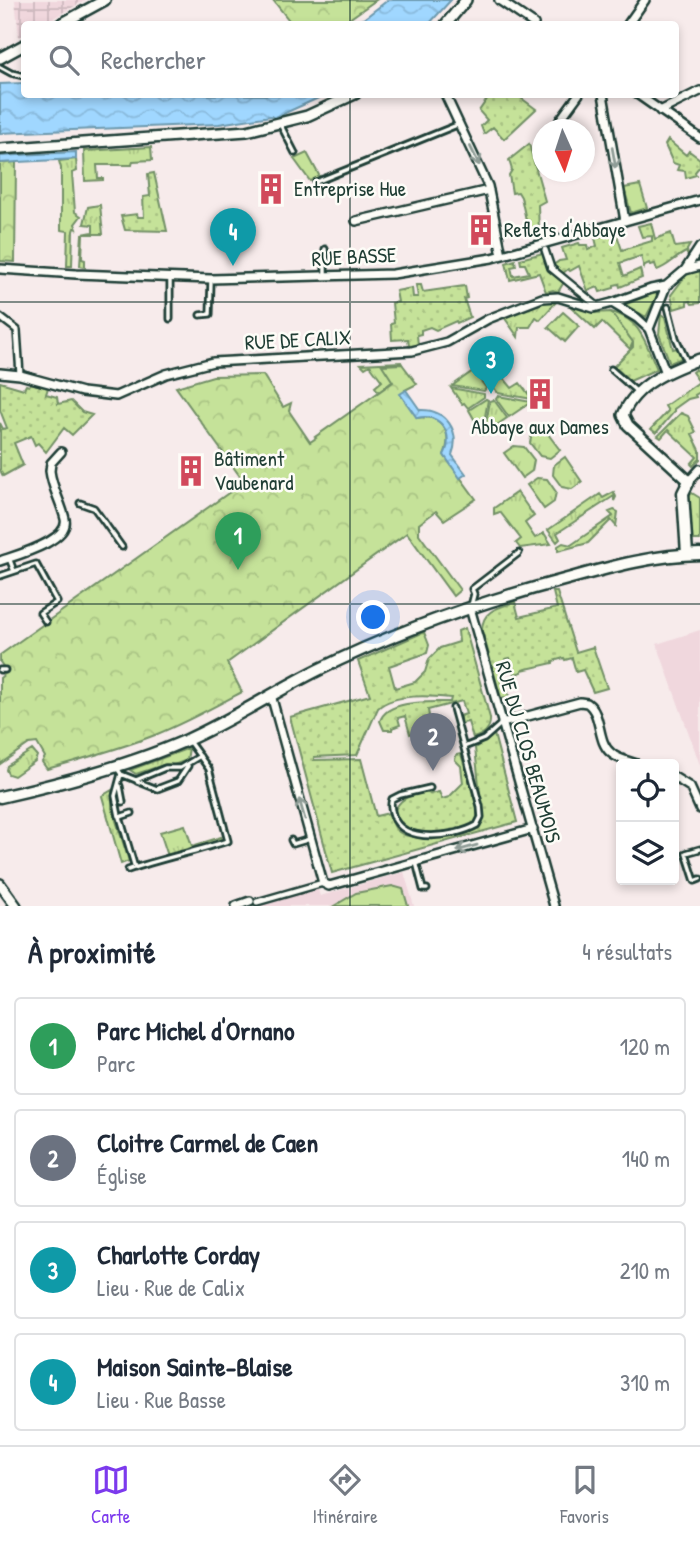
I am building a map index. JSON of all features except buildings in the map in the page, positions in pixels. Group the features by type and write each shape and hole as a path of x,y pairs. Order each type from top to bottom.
{"main road":[{"path":"687,554 683,493 689,481"},
{"path":"0,797 118,770 188,739 368,647 428,621 532,588 626,563 655,557 700,554"}],"street":[{"path":"66,21 105,0"},
{"path":"448,21 466,0"},
{"path":"499,0 530,21"},
{"path":"630,21 645,0"},
{"path":"0,58 21,47"},
{"path":"660,111 700,91"},
{"path":"0,149 239,132 280,124 322,110 347,98"},
{"path":"447,98 489,190 502,256"},
{"path":"561,119 576,98"},
{"path":"604,98 625,221"},
{"path":"642,98 700,138"},
{"path":"356,221 489,190"},
{"name":"RUE BASSE","path":"0,269 211,279 393,274 502,256 700,200"},
{"path":"649,329 666,286 685,270 700,247"},
{"path":"545,250 551,268 590,302 612,303 650,286 666,286"},
{"path":"685,270 700,266"},
{"name":"RUE DE CALIX","path":"116,396 166,374 212,362 412,351 447,342 519,306 553,296 590,302"},
{"path":"612,303 637,318 649,329 666,373"},
{"path":"0,317 17,330 20,375"},
{"path":"700,359 648,383 623,415 633,431 689,481 700,469"},
{"path":"0,373 20,375 82,392 116,396"},
{"path":"109,403 116,396"},
{"path":"0,561 56,538 63,531 65,521 50,471 51,463 61,452"},
{"name":"RUE DU CLOS BEAUMOIS","path":"470,608 554,906"},
{"path":"271,695 323,883"},
{"path":"502,723 580,702 587,703 594,711 601,737 608,750 623,759"},
{"path":"679,780 690,787 700,809"},
{"path":"236,906 323,883 329,886 533,830"},
{"path":"0,884 16,906"}],"lane":[{"path":"0,67 21,75"},
{"path":"280,124 295,153"},
{"path":"316,182 459,124"},
{"path":"325,249 326,277"},
{"path":"170,278 170,319"},
{"path":"200,315 210,314 211,279"},
{"path":"668,307 676,338 688,364"},
{"path":"611,369 639,393"},
{"path":"80,503 94,508 122,547"},
{"path":"470,608 474,594 472,589 519,552"},
{"path":"9,558 14,571"},
{"path":"0,576 36,564 57,602 40,613 46,622"},
{"path":"430,788 392,799 390,805 394,820 405,831 411,834 449,835 477,825 481,812 453,708"},
{"path":"464,747 484,739 502,723"},
{"path":"128,870 228,841 209,769 188,739"},
{"path":"118,770 157,789 178,781 188,766 200,756"},
{"path":"135,780 164,768 188,766"},
{"path":"118,770 123,802"},
{"path":"119,781 115,800 135,868"},
{"path":"120,817 132,813"},
{"path":"291,840 293,844 310,839"},
{"path":"700,849 686,853 695,881 700,879"},
{"path":"416,862 423,889 427,888"}],"shaded area":[{"path":"15,0 86,0 48,21 21,21 19,37"},
{"path":"700,630 700,765 657,644"},
{"path":"404,872 414,906 253,906 317,887 320,896"}],"green space":[{"path":"273,0 376,0 346,21 290,21"},
{"path":"488,98 521,98 536,109 504,139 493,127 484,134 481,126 487,120 479,111"},
{"path":"668,140 686,155 689,151 700,159 696,175 686,178 685,171 677,170 679,165 673,163 665,145"},
{"path":"529,144 532,155 532,182 540,182 545,201 538,205 539,232 529,234 521,197 518,192 512,193 509,160"},
{"path":"151,147 152,160 133,161 132,165 97,165 98,178 103,180 85,181 84,151"},
{"path":"307,153 320,177 310,181 294,159"},
{"path":"76,159 77,171 72,173 75,212 81,216 75,224 77,229 74,228 73,231 72,266 67,266 68,231 61,230 59,161"},
{"path":"16,162 15,262 0,261 0,163"},
{"path":"154,173 167,231 125,230 121,216 137,214 138,217 144,217 143,197 150,196 148,174"},
{"path":"640,185 647,208 631,213 624,188"},
{"path":"100,205 103,234 83,234 82,259 85,260 85,267 80,266 82,234 93,232 93,225 84,224 88,207"},
{"path":"651,223 655,239 671,233 675,247 690,245 688,256 686,252 657,270 655,264 649,263 644,268 641,256 620,263 624,276 640,269 642,278 620,287 619,284 614,285 614,288 600,292 598,287 588,291 579,266 562,274 552,266 566,260 562,248 579,243 587,245 588,250 597,246 595,238 616,232 622,250 652,241 652,236 642,237 638,226"},
{"path":"543,253 549,269 564,282 558,292 546,292 539,273 510,280 506,263 515,260 516,266 511,267 513,276 529,273 520,259"},
{"path":"700,270 700,303 692,304 690,301 687,305 674,309 671,295 687,274"},
{"path":"416,285 421,285 423,292 465,286 467,298 464,299 470,317 436,330 430,327 421,330 421,334 417,335 418,345 409,346 408,339 392,340 392,303 398,302 396,291 412,288 413,297 418,297"},
{"path":"657,293 657,296 646,317 624,305"},
{"path":"557,301 540,320 536,317 530,327 519,327 518,337 504,317 522,309"},
{"path":"569,305 594,313 611,312 633,342 630,349 602,322 595,329"},
{"path":"563,312 579,326 565,342 548,327"},
{"path":"611,312 629,320 641,333 657,369 630,381 614,366 633,347 633,342"},
{"path":"661,314 665,317 673,349 677,348 682,358 670,363 659,334"},
{"path":"496,354 491,386 488,387 475,369"},
{"path":"499,354 510,369 502,376 512,388 520,383 532,399 498,393 493,387"},
{"path":"361,364 402,364 383,365 393,381 379,392 375,387 382,381 370,365 365,368"},
{"path":"402,364 417,384 405,390 417,418 433,419 444,427 447,440 444,455 476,499 444,520 436,511 419,524 419,534 460,590 453,596 407,533 227,663 242,692 166,730 102,753 47,769 42,762 45,757 37,743 29,744 0,764 0,678 7,672 0,662 0,655 244,482 176,387 213,376 263,375 283,407 291,403 289,411 310,442 393,382 382,365"},
{"path":"696,369 700,374 700,392 674,409 656,433 651,429 668,411 665,406 699,382 692,372"},
{"path":"473,371 486,388 484,391 452,386"},
{"path":"0,382 24,389 31,383 48,388 46,394 57,397 58,404 71,401 82,412 92,415 72,435 64,428 46,452 38,443 35,445 31,436 14,443 23,465 3,476 0,470 0,423 3,429 7,428 0,410"},
{"path":"451,388 484,394 484,397 468,408"},
{"path":"498,396 531,402 509,417 496,399"},
{"path":"488,400 482,433 469,410"},
{"path":"494,400 507,418 484,434 490,401"},
{"path":"681,413 688,416 696,432 692,434 700,450 700,459 693,466 691,464 697,457 668,430 661,438 658,436"},
{"path":"542,426 560,450 550,458 540,456 530,443 532,433"},
{"path":"514,446 524,447 534,460 532,471 522,478 504,453"},
{"path":"565,457 582,482 572,489 562,487 553,475 554,465"},
{"path":"537,478 547,479 556,492 554,502 544,509 527,485"},
{"path":"517,492 534,516 525,523 535,538 544,533 551,544 520,548 516,543 521,539 500,512 494,514 494,508"},
{"path":"614,492 616,497 614,501 614,496 557,533 560,539 557,542 548,530 600,494 603,498"},
{"path":"692,493 700,498 700,540 690,540 687,498"},
{"path":"609,512 618,512 616,526 611,520 588,543 558,551 558,546 563,543 571,545 613,516"},
{"path":"553,592 557,592 576,652 593,647 607,688 593,692 583,670 576,672 572,658 553,661 515,674 510,658 505,659 506,669 503,674 509,697 501,698 482,630 485,618 493,610 515,602 519,617 557,608"},
{"path":"465,628 490,718 486,731 473,738 468,722 462,723 460,716 466,714 462,701 428,710 431,728 410,734 405,716 398,718 400,725 392,730 384,730 380,721 391,709 410,703 450,702 451,698 403,698 378,708 357,755 314,757 314,760 361,759 376,816 389,813 395,828 407,836 442,837 467,831 483,822 475,748 494,734 517,822 332,873 290,717 370,695 358,661 424,632 429,645 427,653 389,666 395,688 415,682 425,672 429,659 440,648 459,642 458,631"},
{"path":"189,748 187,760 174,765 166,764 136,774 130,770"},
{"path":"32,750 37,756 35,761 14,776 8,774 7,766"},
{"path":"461,754 477,807 477,822 441,833 404,828 394,812 403,800 426,792 439,792 442,799 449,797 463,783 461,766 455,760 456,755"},
{"path":"112,790 112,808 129,861 121,864 102,796"},
{"path":"185,825 192,846 221,837 222,840 168,856 160,832"},
{"path":"392,886 403,889 408,906 334,906 356,893"}],"water":[{"path":"388,0 451,0 432,21 361,21"},
{"path":"21,83 21,98 318,98 274,118 271,116 219,124 0,133 0,84"},
{"path":"76,152 76,159 0,163 0,156"},
{"path":"406,390 420,410 437,413 449,423 454,438 452,455 466,474 460,478 444,455 448,440 444,427 433,418 417,418 400,394"}],"place":[{"name":"Entreprise Hue","path":"271,189"},
{"name":"Reflets d'Abbaye","path":"481,230"},
{"name":"Maison Sainte-Blaise","path":"233,266"},
{"name":"Charlotte Corday","path":"491,394"},
{"name":"Abbaye aux Dames","path":"540,394"},
{"name":"Bâtiment Vaubenard","path":"191,471"},
{"name":"Parc Michel d'Ornano","path":"238,570"},
{"name":"Cloitre Carmel de Caen","path":"433,771"}]}
